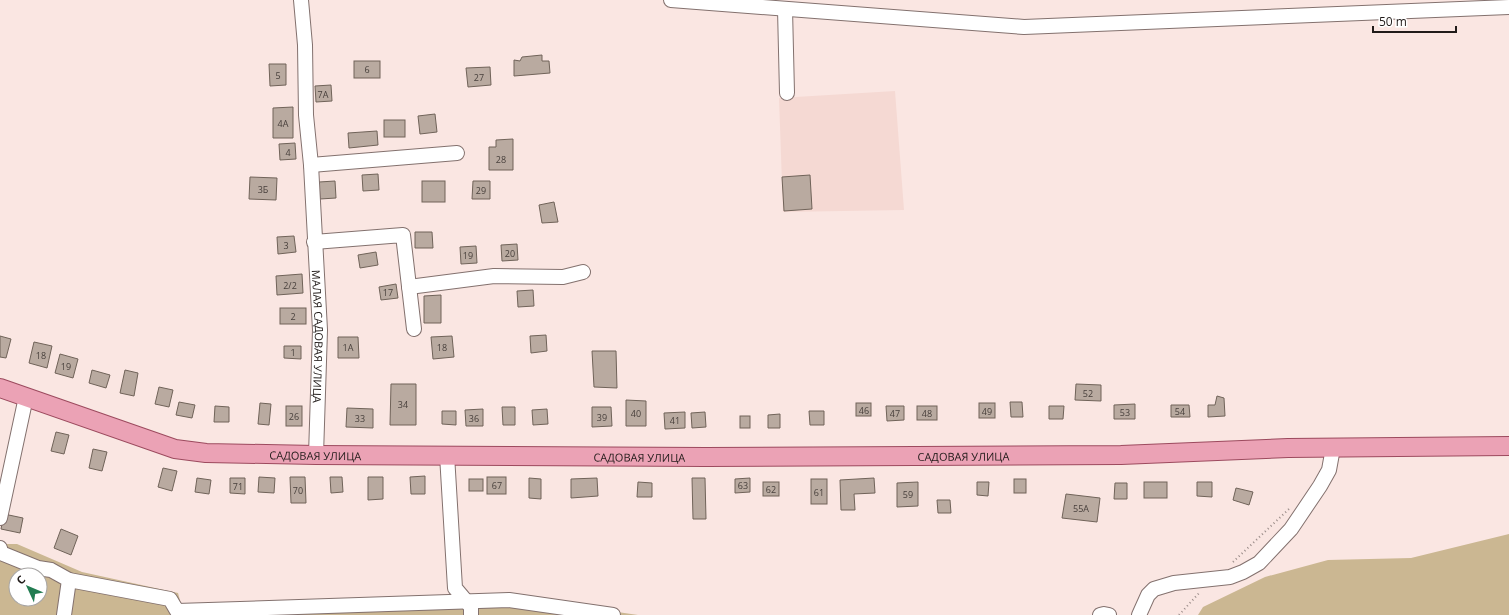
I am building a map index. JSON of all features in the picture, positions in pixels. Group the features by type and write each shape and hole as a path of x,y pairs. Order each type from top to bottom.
{"main road":[{"name":"САДОВАЯ УЛИЦА","path":"0,388 175,449 206,453 706,458 1113,455 1288,448 1509,446"}],"street":[{"name":"МАЛАЯ САДОВАЯ УЛИЦА","path":"301,0 305,45 306,115 311,165 320,330 316,455"},
{"path":"676,0 1024,27 1509,7"},
{"path":"785,9 787,93"},
{"path":"311,165 457,153"},
{"path":"314,242 403,235 414,328"},
{"path":"409,287 494,276 563,277 583,272"},
{"path":"0,518 26,397"},
{"path":"1139,615 1148,595 1154,589 1174,582 1230,577 1259,564 1291,529 1323,481 1329,470 1333,448"},
{"path":"447,455 455,588 471,607 471,615"},
{"path":"0,548 1,553 38,568 51,570 69,580 170,598 177,611 509,600 613,615"},
{"path":"64,615 69,580"},
{"path":"1100,615 1109,615"}],"path":[{"path":"1232,562 1293,505"},
{"path":"1179,615 1216,578"}],"shaded area":[{"path":"895,91 904,210 783,212 779,98"},
{"path":"1509,534 1509,615 1198,615 1203,607 1265,577 1328,560 1411,558"},
{"path":"0,544 17,544 82,572 178,593 181,604 298,602 501,595 638,615 0,615"}],"building":[{"path":"542,55 542,61 549,61 550,73 514,76 514,60 520,61 522,57"},
{"path":"354,61 380,61 380,78 354,78"},
{"path":"269,64 286,64 286,85 270,86"},
{"path":"490,67 491,85 468,87 466,68"},
{"path":"331,85 332,101 316,102 315,86"},
{"path":"293,107 293,138 273,138 273,108"},
{"path":"435,114 437,132 420,134 418,116"},
{"path":"384,120 405,120 405,137 384,137"},
{"path":"377,131 378,145 349,148 348,133"},
{"path":"513,139 513,170 489,170 489,147 496,147 496,140"},
{"path":"295,143 296,159 280,160 279,144"},
{"path":"378,174 379,190 363,191 362,175"},
{"path":"810,175 812,209 784,211 782,177"},
{"path":"250,177 277,178 276,200 249,199"},
{"path":"335,181 336,198 320,199 319,182"},
{"path":"422,181 445,181 445,202 422,202"},
{"path":"473,181 490,181 490,199 472,199"},
{"path":"554,202 558,222 542,223 539,205"},
{"path":"415,232 432,232 433,248 415,248"},
{"path":"294,236 296,252 278,254 277,237"},
{"path":"517,244 518,260 502,261 501,245"},
{"path":"476,246 477,263 461,264 460,247"},
{"path":"376,252 378,265 360,268 358,255"},
{"path":"302,274 303,293 277,295 276,276"},
{"path":"396,284 398,298 381,300 379,287"},
{"path":"533,290 534,306 518,307 517,291"},
{"path":"441,295 441,323 424,323 424,296"},
{"path":"280,308 306,308 306,324 280,324"},
{"path":"546,335 547,351 531,353 530,336"},
{"path":"0,336 11,339 6,358 0,357"},
{"path":"452,336 454,357 433,359 431,337"},
{"path":"338,337 358,337 359,358 338,358"},
{"path":"34,342 52,346 47,368 29,363"},
{"path":"284,346 301,346 301,359 284,358"},
{"path":"592,351 616,351 617,388 594,387"},
{"path":"60,354 78,359 73,378 55,373"},
{"path":"92,370 110,375 106,388 89,383"},
{"path":"125,370 138,373 134,396 120,393"},
{"path":"391,384 416,384 416,425 390,425"},
{"path":"1076,384 1101,385 1101,401 1075,400"},
{"path":"159,387 173,390 169,407 155,404"},
{"path":"1217,396 1224,398 1225,416 1208,417 1208,405 1215,405"},
{"path":"626,400 646,401 646,426 626,426"},
{"path":"179,402 195,405 192,418 176,415"},
{"path":"1010,402 1022,402 1023,417 1011,417"},
{"path":"260,403 271,404 269,425 258,424"},
{"path":"856,403 871,403 871,416 856,416"},
{"path":"979,403 995,403 995,418 979,418"},
{"path":"1135,404 1135,419 1114,419 1114,405"},
{"path":"1171,405 1189,405 1190,417 1171,417"},
{"path":"215,406 229,407 229,422 214,422"},
{"path":"286,406 302,406 302,426 286,426"},
{"path":"886,406 904,406 904,420 887,421"},
{"path":"917,406 937,406 937,420 917,420"},
{"path":"1049,406 1064,406 1063,419 1049,419"},
{"path":"502,407 515,407 515,425 503,425"},
{"path":"592,407 611,407 612,426 592,427"},
{"path":"347,408 373,409 373,428 346,427"},
{"path":"483,409 483,426 466,426 465,410"},
{"path":"547,409 548,424 533,425 532,410"},
{"path":"442,411 456,411 456,425 442,424"},
{"path":"809,411 824,411 824,425 810,425"},
{"path":"685,412 685,428 665,429 664,413"},
{"path":"705,412 706,427 692,428 691,413"},
{"path":"780,414 780,428 768,428 768,415"},
{"path":"740,416 750,416 750,428 740,428"},
{"path":"56,432 69,435 64,454 51,451"},
{"path":"93,449 107,452 102,471 89,468"},
{"path":"163,468 177,471 172,491 158,487"},
{"path":"425,476 425,494 411,494 410,477"},
{"path":"259,477 275,478 274,493 258,492"},
{"path":"290,477 305,477 306,503 291,503"},
{"path":"330,477 342,477 343,492 331,493"},
{"path":"368,477 383,477 383,499 368,500"},
{"path":"487,477 506,477 506,494 487,494"},
{"path":"197,478 211,480 209,494 195,492"},
{"path":"230,478 245,478 245,494 230,493"},
{"path":"529,478 541,479 541,499 529,498"},
{"path":"597,478 598,496 571,498 571,479"},
{"path":"692,478 705,478 706,519 693,519"},
{"path":"750,478 750,492 735,493 735,479"},
{"path":"874,478 875,493 854,494 855,510 841,510 840,480"},
{"path":"469,479 483,479 483,491 469,491"},
{"path":"811,479 827,479 827,504 811,504"},
{"path":"1014,479 1026,479 1026,493 1014,493"},
{"path":"638,482 652,483 652,497 637,497"},
{"path":"763,482 779,482 779,496 763,496"},
{"path":"918,482 918,506 897,507 897,483"},
{"path":"977,482 989,482 988,496 977,495"},
{"path":"1144,482 1167,482 1167,498 1144,498"},
{"path":"1197,482 1212,482 1212,497 1197,496"},
{"path":"1115,483 1127,483 1127,499 1114,499"},
{"path":"1236,488 1253,492 1249,505 1233,500"},
{"path":"1066,494 1100,498 1097,522 1062,518"},
{"path":"937,500 950,500 951,513 938,513"},
{"path":"4,514 23,518 20,533 1,529"},
{"path":"61,529 78,536 71,555 54,548"}]}
